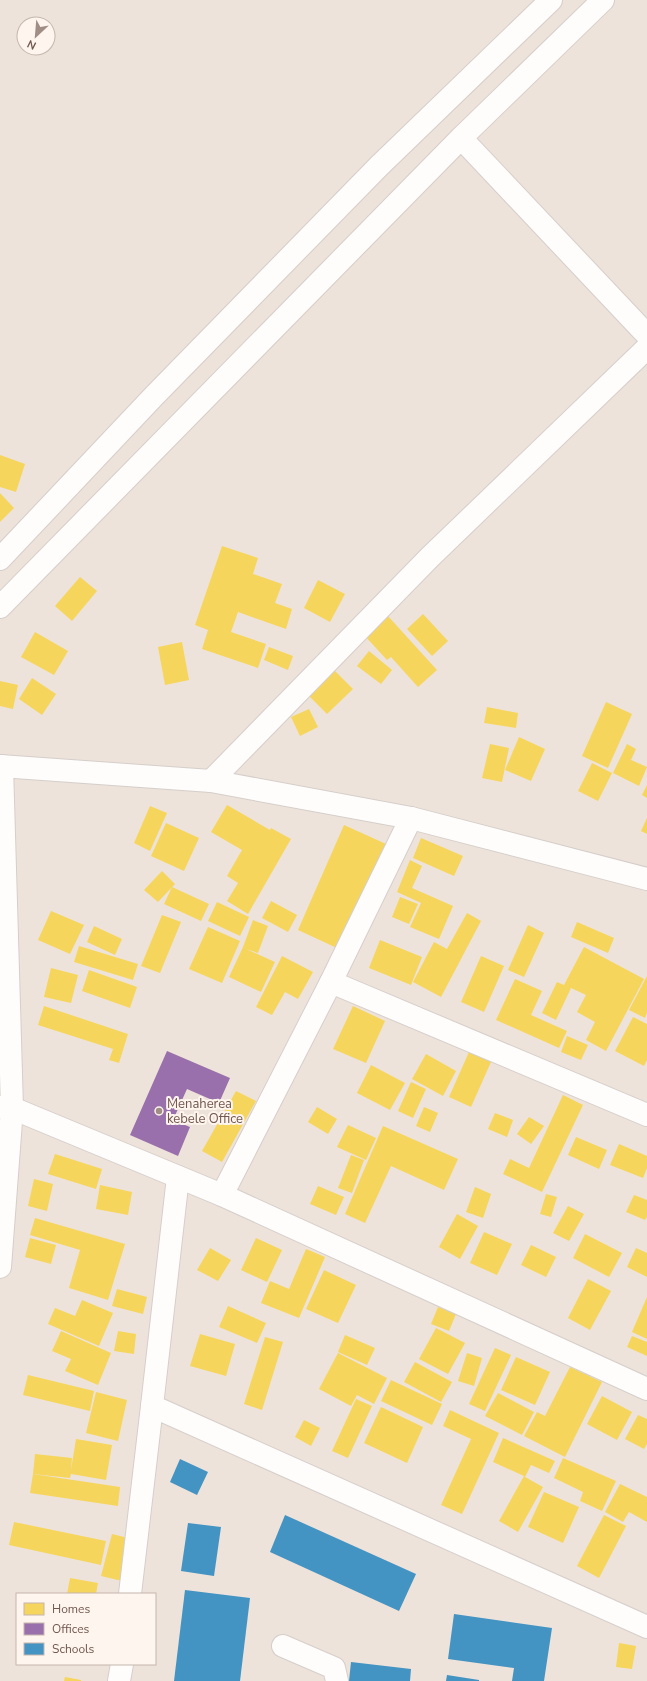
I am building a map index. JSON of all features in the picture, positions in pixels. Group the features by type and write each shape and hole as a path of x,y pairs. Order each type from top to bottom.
{"street":[{"path":"0,559 149,402 379,166 551,0"},
{"path":"0,607 461,138 603,0"},
{"path":"461,138 647,335"},
{"path":"211,782 430,557 647,348"},
{"path":"0,1267 6,1107 1,766 211,782 411,818 647,879"},
{"path":"222,1195 331,982 411,818"},
{"path":"331,982 647,1115"},
{"path":"6,1107 222,1195 647,1389"},
{"path":"130,1593 178,1178"},
{"path":"152,1406 647,1627"},
{"path":"283,1646 334,1668 337,1681"},
{"path":"120,1681 122,1665"}],"shaded area":[{"path":"0,0 647,0 647,1681 0,1681"}],"building: Homes":[{"path":"0,455 25,464 16,492 0,487"},
{"path":"0,493 14,508 0,522"},
{"path":"222,546 258,558 253,574 282,584 275,603 292,609 286,629 238,612 231,632 266,644 258,668 202,649 208,630 195,625"},
{"path":"80,577 97,591 72,621 55,606"},
{"path":"318,580 345,594 330,622 304,608"},
{"path":"423,614 448,641 432,656 407,629"},
{"path":"387,615 437,670 418,687 391,657 387,660 364,635"},
{"path":"35,632 68,651 54,675 21,657"},
{"path":"182,642 189,680 165,685 158,647"},
{"path":"269,647 293,656 288,670 264,660"},
{"path":"369,651 392,670 381,684 357,666"},
{"path":"331,667 353,689 327,714 305,692"},
{"path":"32,678 56,694 42,715 19,699"},
{"path":"0,681 18,685 13,709 0,706"},
{"path":"606,702 632,714 608,768 582,756"},
{"path":"487,707 518,713 516,728 484,723"},
{"path":"309,709 318,727 300,736 291,717"},
{"path":"519,737 545,749 531,781 505,770"},
{"path":"490,744 509,748 502,782 482,778"},
{"path":"627,744 636,749 631,760 647,767 639,786 613,773"},
{"path":"592,763 612,773 598,801 578,791"},
{"path":"647,785 647,798 642,795"},
{"path":"227,805 270,830 271,828 291,839 248,914 227,901 238,883 227,876 242,850 211,832"},
{"path":"150,806 167,813 150,851 134,843"},
{"path":"647,818 647,834 641,831"},
{"path":"166,823 199,838 184,871 151,856"},
{"path":"344,825 386,844 339,949 298,930"},
{"path":"421,838 463,856 454,876 413,858"},
{"path":"410,860 422,866 412,888 453,906 439,939 410,927 421,903 397,892"},
{"path":"162,871 175,884 158,902 144,890"},
{"path":"172,887 209,904 201,921 164,904"},
{"path":"400,897 418,904 409,924 392,917"},
{"path":"271,901 297,915 288,932 262,918"},
{"path":"217,902 249,917 240,936 208,921"},
{"path":"51,911 84,925 70,954 38,940"},
{"path":"467,913 481,921 441,997 413,982 434,942 447,949"},
{"path":"162,915 181,922 160,973 141,966"},
{"path":"253,920 268,926 258,953 246,949 275,962 261,992 229,977 243,947"},
{"path":"577,922 614,938 608,953 571,937"},
{"path":"528,925 544,933 524,977 508,970"},
{"path":"94,926 122,939 115,955 87,942"},
{"path":"208,927 240,941 222,983 189,969"},
{"path":"380,940 422,957 411,985 369,968"},
{"path":"79,946 138,964 133,980 74,962"},
{"path":"584,947 644,979 606,1051 586,1040 595,1022 577,1012 586,995 571,988 556,1020 542,1013 557,982 564,985"},
{"path":"282,956 313,972 298,999 285,992 272,1015 256,1007"},
{"path":"481,956 504,966 484,1012 461,1002"},
{"path":"51,968 78,975 71,1003 44,997"},
{"path":"89,970 137,987 130,1008 82,991"},
{"path":"647,976 647,1013 645,1018 629,1010"},
{"path":"515,979 542,991 531,1015 567,1031 559,1048 496,1020"},
{"path":"44,1006 128,1034 119,1063 109,1060 113,1049 38,1025"},
{"path":"353,1006 385,1021 366,1063 333,1049"},
{"path":"633,1017 647,1024 647,1060 644,1066 615,1051"},
{"path":"567,1036 588,1045 581,1060 561,1052"},
{"path":"469,1052 491,1062 471,1107 449,1097"},
{"path":"426,1054 456,1071 443,1096 412,1079"},
{"path":"371,1065 405,1083 390,1110 357,1093"},
{"path":"411,1082 426,1089 413,1118 398,1111"},
{"path":"236,1091 256,1101 222,1162 202,1151"},
{"path":"563,1095 583,1105 542,1192 503,1174 510,1159 529,1168"},
{"path":"317,1107 337,1119 328,1134 308,1122"},
{"path":"424,1107 438,1113 430,1132 416,1126"},
{"path":"495,1113 513,1120 507,1137 488,1129"},
{"path":"529,1117 544,1126 531,1144 517,1134"},
{"path":"348,1125 376,1138 366,1160 337,1147"},
{"path":"383,1126 458,1159 444,1190 391,1166 365,1223 345,1214"},
{"path":"576,1137 607,1150 599,1169 568,1155"},
{"path":"619,1144 647,1156 647,1168 643,1178 610,1165"},
{"path":"55,1154 102,1169 96,1189 48,1174"},
{"path":"351,1155 364,1160 352,1193 338,1188"},
{"path":"34,1179 53,1184 47,1211 28,1206"},
{"path":"100,1185 132,1192 128,1215 96,1209"},
{"path":"318,1186 344,1197 336,1215 310,1204"},
{"path":"475,1187 491,1194 483,1218 466,1212"},
{"path":"546,1194 557,1197 551,1217 540,1214"},
{"path":"634,1195 647,1200 647,1217 645,1220 626,1212"},
{"path":"568,1206 584,1214 569,1241 553,1233"},
{"path":"457,1214 478,1226 460,1259 439,1247"},
{"path":"35,1218 125,1244 108,1300 69,1288 80,1250 30,1235"},
{"path":"484,1232 512,1244 497,1275 470,1263"},
{"path":"585,1234 622,1253 609,1277 573,1258"},
{"path":"30,1238 56,1245 51,1264 25,1257"},
{"path":"256,1238 282,1250 267,1282 241,1270"},
{"path":"531,1245 556,1257 546,1277 521,1265"},
{"path":"210,1248 231,1260 218,1281 197,1270"},
{"path":"636,1248 647,1253 647,1277 627,1267"},
{"path":"306,1249 325,1257 299,1318 261,1303 270,1281 289,1289"},
{"path":"324,1270 356,1285 338,1323 306,1309"},
{"path":"588,1279 611,1291 590,1330 568,1318"},
{"path":"117,1289 147,1297 143,1314 112,1306"},
{"path":"647,1297 647,1339 632,1332"},
{"path":"82,1300 113,1313 99,1346 48,1324 55,1308 75,1316"},
{"path":"228,1306 266,1323 257,1343 219,1327"},
{"path":"438,1307 456,1314 449,1331 431,1324"},
{"path":"436,1328 465,1343 448,1374 419,1359"},
{"path":"61,1331 111,1353 98,1385 65,1371 71,1359 52,1351"},
{"path":"118,1331 136,1334 134,1354 114,1351"},
{"path":"200,1334 235,1344 226,1376 190,1366"},
{"path":"345,1335 375,1348 367,1365 338,1352"},
{"path":"632,1336 647,1342 647,1356 627,1347"},
{"path":"265,1337 283,1342 262,1410 244,1404"},
{"path":"495,1348 511,1355 485,1411 469,1404"},
{"path":"338,1353 387,1378 374,1404 357,1395 351,1406 319,1389"},
{"path":"467,1353 482,1358 474,1386 458,1381"},
{"path":"516,1357 550,1372 535,1405 501,1390"},
{"path":"415,1362 452,1382 441,1402 404,1382"},
{"path":"570,1367 602,1382 565,1457 524,1436 537,1412 545,1416"},
{"path":"28,1375 94,1391 90,1411 23,1395"},
{"path":"391,1380 442,1404 432,1425 381,1401"},
{"path":"96,1392 127,1400 118,1441 86,1433"},
{"path":"498,1393 534,1412 522,1435 485,1416"},
{"path":"602,1396 632,1412 617,1440 587,1424"},
{"path":"356,1399 372,1406 348,1458 332,1451"},
{"path":"381,1407 423,1427 407,1463 364,1443"},
{"path":"450,1410 499,1433 462,1514 441,1505 471,1439 443,1426"},
{"path":"638,1415 647,1419 647,1444 644,1449 625,1439"},
{"path":"304,1420 320,1428 311,1446 295,1437"},
{"path":"503,1438 555,1461 549,1473 531,1465 525,1477 543,1487 518,1532 499,1521 524,1476 493,1462"},
{"path":"76,1439 112,1445 106,1480 71,1474 70,1478 33,1474 35,1454 72,1458 71,1470"},
{"path":"563,1458 616,1481 602,1511 580,1501 583,1492 554,1478"},
{"path":"33,1474 120,1487 118,1506 30,1493"},
{"path":"620,1484 647,1497 647,1522 629,1512 623,1522 605,1512"},
{"path":"544,1492 579,1507 563,1543 528,1527"},
{"path":"604,1515 626,1526 599,1578 577,1566"},
{"path":"14,1522 106,1541 101,1565 9,1545"},
{"path":"112,1534 132,1539 122,1581 101,1576"},
{"path":"70,1578 98,1583 96,1593 67,1593"},
{"path":"619,1643 636,1646 632,1669 616,1667"},
{"path":"65,1677 81,1680 81,1681 64,1681"}],"building: Offices":[{"name":"Menaherea kebele Office","path":"167,1051 230,1078 219,1103 187,1089 173,1120 190,1127 178,1156 130,1135"}],"building: Schools":[{"path":"180,1459 208,1472 197,1495 170,1482"},
{"path":"285,1515 416,1574 399,1611 270,1552"},
{"path":"188,1523 221,1527 214,1576 181,1571"},
{"path":"185,1590 250,1598 240,1681 174,1681"},
{"path":"454,1614 552,1628 544,1681 512,1681 514,1668 448,1659"},
{"path":"351,1662 411,1669 410,1681 349,1681"},
{"path":"447,1675 479,1680 479,1681 446,1681"}],"place":[{"name":"Menaherea kebele Office","path":"159,1111"}]}
